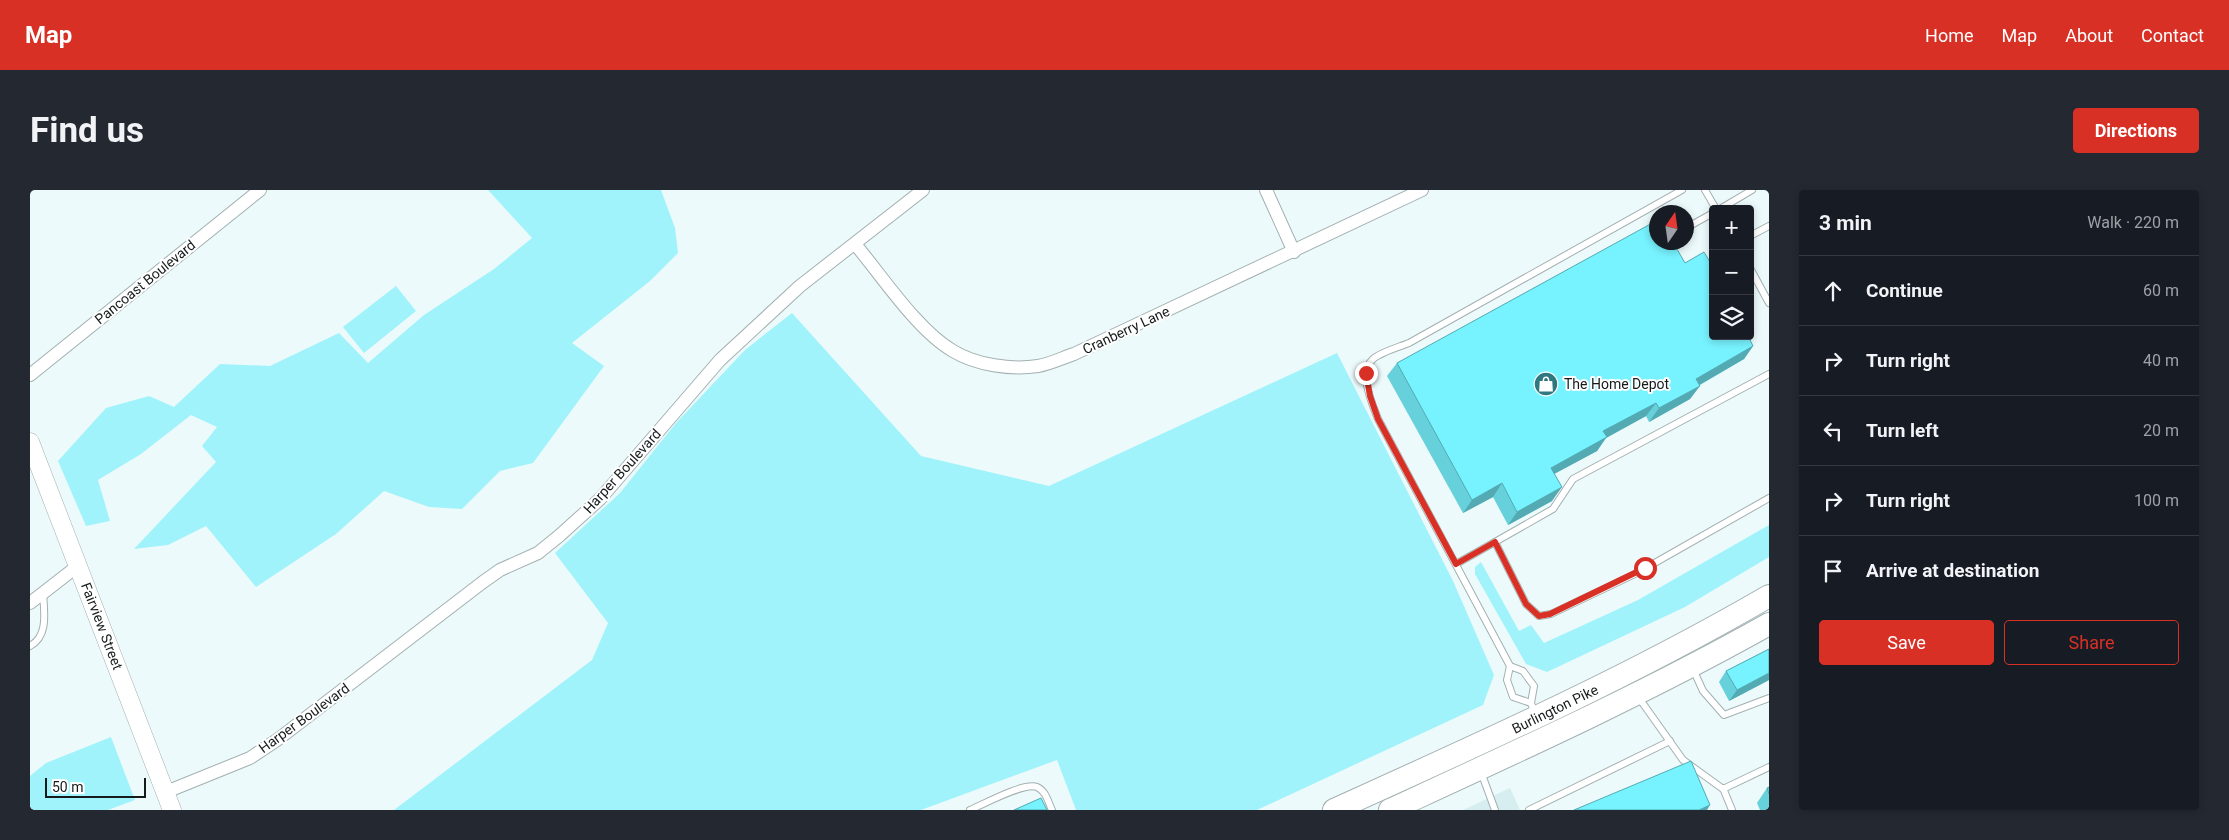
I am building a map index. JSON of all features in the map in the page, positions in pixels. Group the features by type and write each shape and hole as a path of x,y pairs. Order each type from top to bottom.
{"highway":[{"name":"Burlington Pike","path":"1334,810 1534,711 1690,642 1769,596"},
{"name":"Burlington Pike","path":"1390,810 1412,802 1636,695 1692,667 1769,624"}],"street":[{"name":"Pancoast Boulevard","path":"30,375 260,190"},
{"name":"Harper Boulevard","path":"166,792 242,761 277,740 500,570 538,553 600,499 720,360 800,286 856,244 922,190"},
{"path":"1266,190 1294,252"},
{"name":"Cranberry Lane","path":"856,244 922,325 953,351 988,364 1024,367 1040,366 1074,354 1294,252 1422,190"},
{"name":"Fairview Street","path":"30,442 172,810"},
{"path":"30,604 79,565"}],"lane":[{"path":"1534,711 1513,697 1507,680 1510,666 1378,419 1370,396 1366,373 1373,360 1409,343 1682,190"},
{"path":"1705,190 1715,205"},
{"path":"1725,205 1752,190"},
{"path":"1694,224 1709,215"},
{"path":"1754,234 1769,226"},
{"path":"1754,275 1769,303"},
{"path":"1456,564 1553,509 1573,479 1769,374"},
{"path":"1495,542 1526,604 1539,616 1550,614 1637,573 1769,498"},
{"path":"30,646 37,642 45,623 43,593"},
{"path":"1510,666 1523,671 1534,686 1534,711"},
{"path":"1692,667 1703,691 1724,715 1769,698"},
{"path":"1636,695 1682,760 1723,788 1732,810"},
{"path":"1529,810 1670,741"},
{"path":"1723,788 1769,767"},
{"path":"1479,769 1495,810"},
{"path":"970,810 1024,787 1037,787 1045,793 1052,810"}],"shaded area":[{"path":"488,190 661,190 675,228 678,253 650,281 572,343 604,366 533,463 500,471 462,509 429,507 384,491 336,534 256,587 206,526 168,545 134,549 216,462 202,446 217,427 191,415 141,454 98,480 110,521 86,526 58,461 106,408 149,396 174,407 220,364 270,366 339,333 368,363 424,315 494,269 532,238"},
{"path":"396,286 416,311 364,353 343,327"},
{"path":"792,313 921,456 1049,486 1337,353 1453,581 1494,675 1483,705 1257,810 1076,810 1057,760 921,810 394,810 592,660 608,623 555,553 620,493 676,423 745,350"},
{"path":"1769,525 1769,557 1685,607 1547,672 1526,664 1475,574 1475,567 1481,562 1519,631 1531,625 1544,643 1638,600"},
{"path":"111,737 135,800 108,810 30,810 30,776 46,763"},
{"path":"1510,788 1520,810 1463,810"}],"building":[{"name":"The Home Depot","path":"1649,225 1649,250 1678,250 1685,263 1704,252 1709,260 1709,340 1750,340 1753,346 1696,379 1700,386 1659,408 1656,403 1603,431 1607,437 1551,468 1562,487 1517,512 1502,483 1472,500 1397,363"},
{"path":"1769,649 1769,673 1737,690 1726,671"},
{"path":"1691,761 1710,805 1699,810 1574,810"},
{"path":"1041,798 1047,810 1014,810"}],"place":[{"name":"The Home Depot","path":"1546,384"}],"route":[{"path":"1366,373 1370,396 1378,419 1456,564 1495,542 1526,604 1539,616 1550,614 1645,568"}]}
